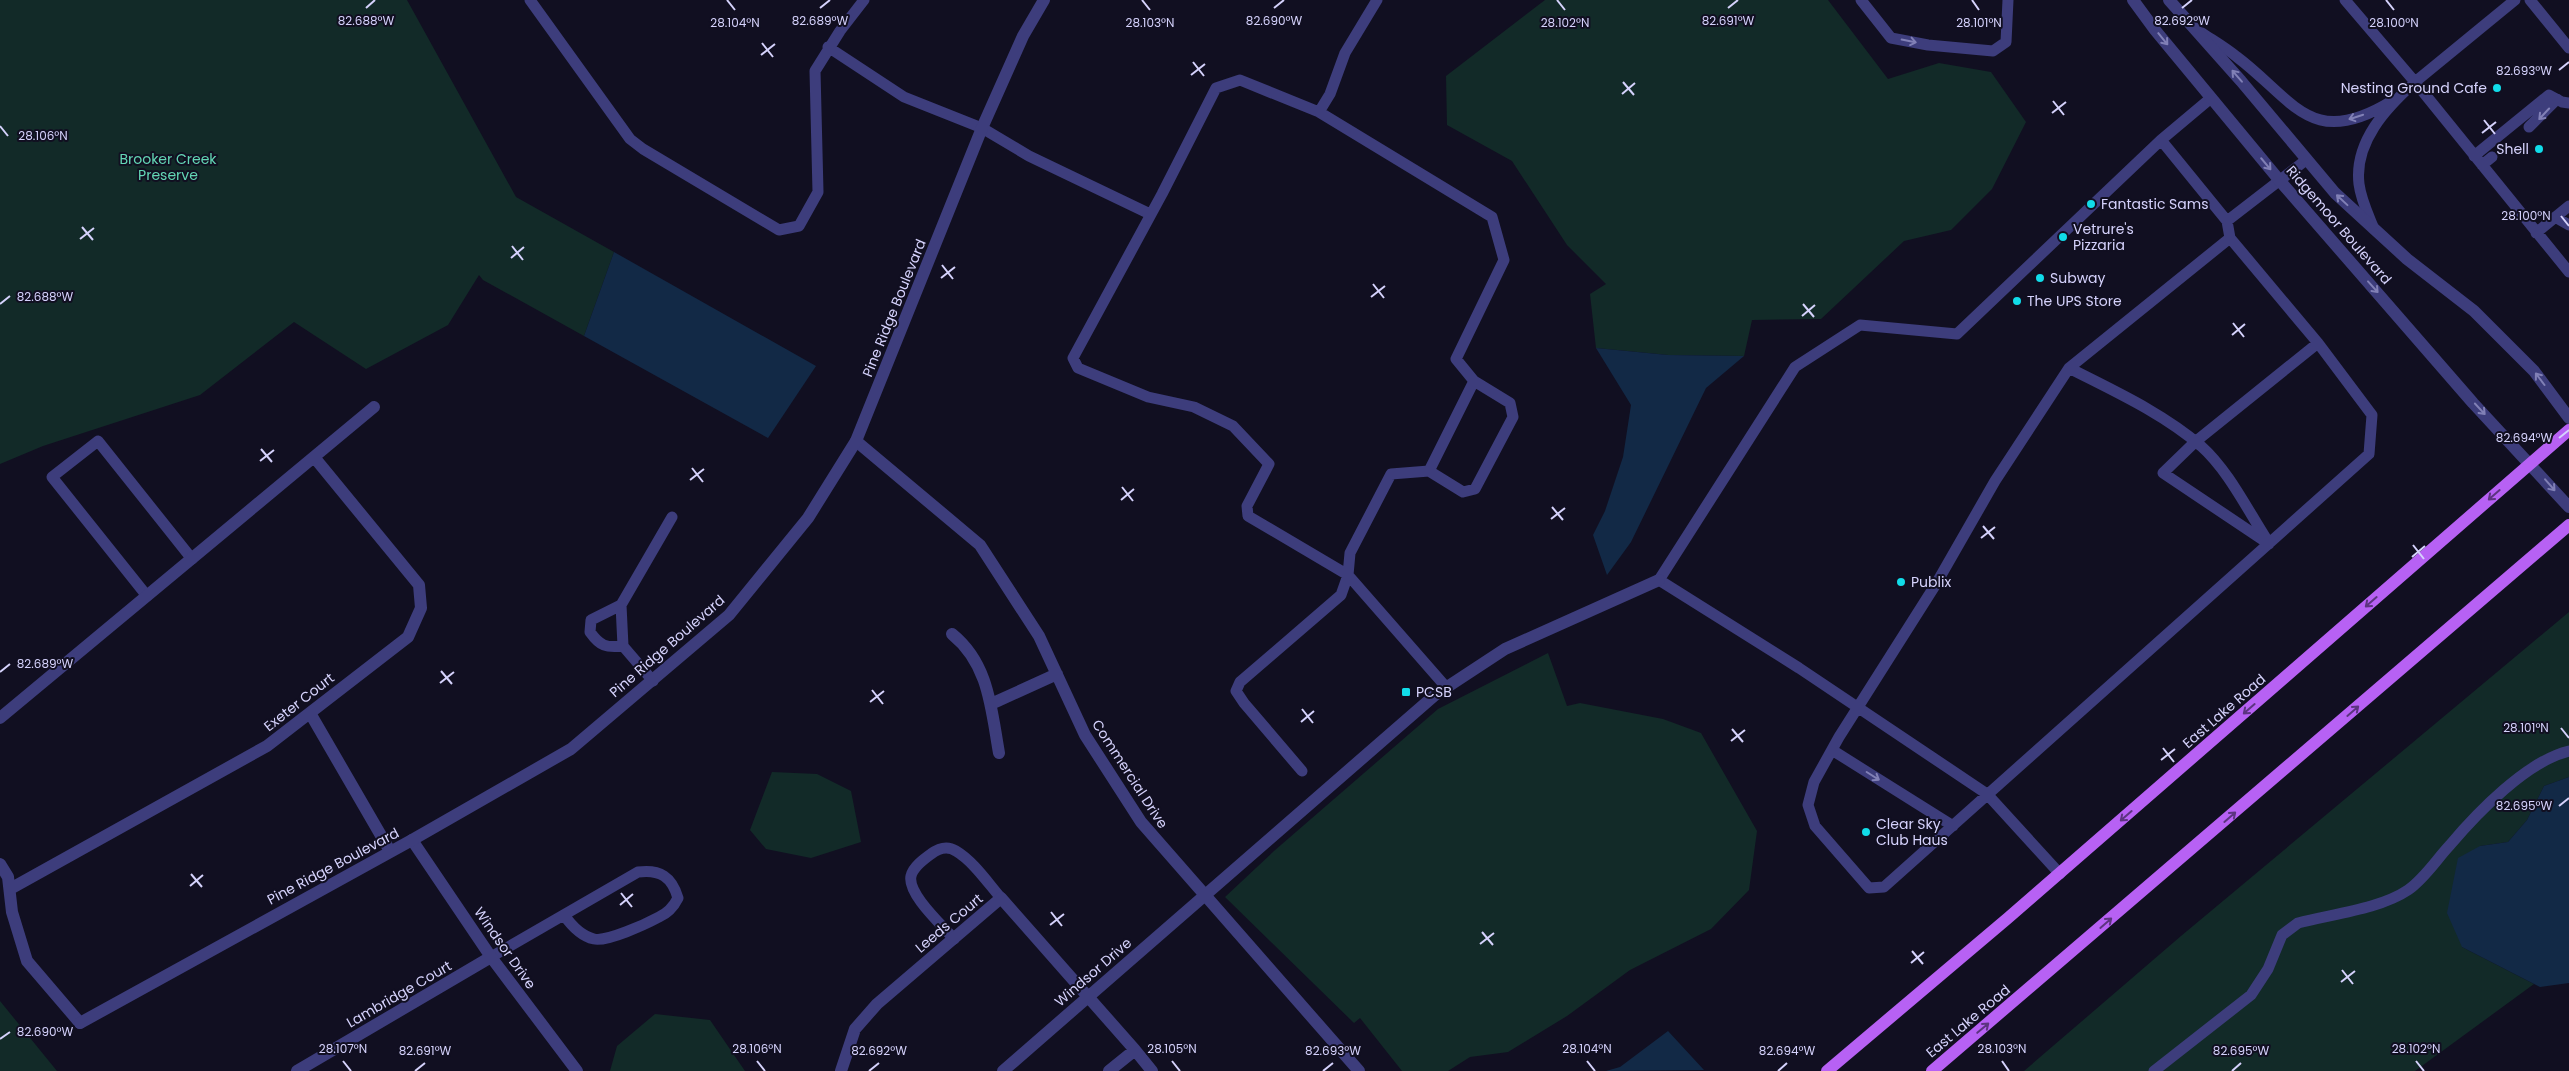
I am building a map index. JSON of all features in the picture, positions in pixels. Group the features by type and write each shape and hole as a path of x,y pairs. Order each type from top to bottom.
{"main road":[{"name":"East Lake Road","path":"1827,1071 2060,874 2569,430"},
{"name":"East Lake Road","path":"1932,1071 2569,525"}],"street":[{"name":"Pine Ridge Boulevard","path":"10,889 12,912 27,961 80,1023 412,840 571,749 653,681 729,615 808,518 856,441 982,128 1023,36 1044,0"},
{"name":"Ridgemoor Boulevard","path":"2133,0 2211,98 2280,180 2474,403 2569,507"},
{"name":"Ridgemoor Boulevard","path":"2169,0 2335,193 2407,259 2474,311 2534,371 2569,418"},
{"path":"0,718 374,408"},
{"name":"Commercial Drive","path":"856,441 980,545 1039,636 1084,735 1141,822 1359,1071"},
{"name":"Exeter Court","path":"10,889 267,746 408,636 422,608 419,585 314,457"},
{"name":"Windsor Drive","path":"1003,1071 1087,996 1446,687 1504,649 1659,580"},
{"path":"952,634 964,644 983,674 991,704 998,753"},
{"path":"991,704 1057,674"},
{"path":"310,713 390,852"},
{"name":"Windsor Drive","path":"412,840 491,958 577,1071"},
{"path":"0,864 8,877 10,889"},
{"name":"Leeds Court","path":"841,1071 855,1029 877,1004 1001,898 1152,1071"},
{"name":"Lambridge Court","path":"297,1071 491,958"},
{"path":"1109,1071 1135,1050"}],"lane":[{"path":"530,0 630,139 643,149 779,230 799,226 818,192 815,71 828,47 864,0"},
{"path":"1319,112 1330,94 1345,53 1377,0"},
{"path":"1861,0 1891,38 1928,45 1993,51 2006,42 2008,0"},
{"path":"2345,0 2415,82 2569,272"},
{"path":"2375,231 2363,201 2359,184 2361,155 2373,128 2400,96 2415,82 2515,0"},
{"path":"2530,0 2569,48"},
{"path":"2193,27 2238,57 2287,103 2302,113 2321,120 2348,120 2379,109 2400,96"},
{"path":"828,47 904,97 982,128 1029,156 1150,214"},
{"path":"1302,770 1236,691 1240,682 1341,595 1348,575 1350,553 1391,474 1429,471 1463,492 1475,489 1513,417 1510,403 1474,381 1456,359 1504,260 1492,217 1319,112 1240,80 1216,88 1162,194 1073,358 1078,368 1148,397 1194,407 1234,426 1269,464 1247,506 1248,516 1348,575 1446,687"},
{"path":"2478,161 2549,95 2557,100 2569,103"},
{"path":"2060,874 1987,794 1858,708 1659,580 1796,367 1860,325 1957,334 2160,140 2211,98"},
{"path":"2528,128 2557,100"},
{"path":"2160,140 2228,221 2230,238 2318,343 2372,415 2370,454 1884,887 1869,888 1815,826 1808,804 1814,782 1936,584 1995,480 2069,368 2230,238"},
{"path":"2478,161 2492,157"},
{"path":"2228,221 2306,160"},
{"path":"2536,233 2569,206"},
{"path":"2555,217 2569,225"},
{"path":"2269,544 2163,474 2196,442 2318,343"},
{"path":"2069,368 2151,410 2196,442 2224,473 2269,544"},
{"path":"1429,471 1474,381"},
{"path":"147,596 52,477 98,441 192,559"},
{"path":"653,681 623,646 621,605 672,517"},
{"path":"621,605 591,620 590,632 598,643 608,647 623,646"},
{"path":"1832,750 1953,826"},
{"path":"2154,1071 2251,995 2264,977 2282,935 2288,929 2298,924 2375,904 2407,891 2418,883 2467,826 2491,803 2525,775 2549,759 2569,751"},
{"path":"954,939 920,901 912,888 911,876 922,861 943,847 955,850 1001,898"},
{"path":"491,958 564,915 638,872 652,870 665,876 675,887 678,898 673,907 660,917 606,939 594,940 582,934 564,915"}],"green space":[{"name":"Brooker Creek Preserve","path":"0,0 407,0 516,197 614,252 584,336 483,280 479,275 448,325 366,369 294,322 200,395 43,446 0,464"},
{"path":"1545,0 1828,0 1888,79 1939,63 1991,72 2026,122 1992,189 1951,230 1904,241 1821,319 1752,320 1744,356 1668,355 1596,348 1590,294 1606,284 1567,245 1512,161 1447,125 1446,76"},
{"path":"2569,612 2569,777 2544,786 2527,820 2508,842 2480,846 2462,947 2534,984 2415,1071 2024,1071 2181,936"},
{"path":"1548,653 1567,706 1580,703 1663,719 1701,733 1757,831 1749,890 1711,929 1630,970 1567,1016 1508,1052 1470,1057 1448,1071 1402,1071 1360,1018 1354,1023 1225,897 1274,851 1438,709"},
{"path":"772,772 817,774 851,791 861,842 811,858 766,849 750,830"},
{"path":"0,1001 57,1071 0,1071"},
{"path":"655,1014 710,1020 745,1071 610,1071 617,1046"}],"water":[{"path":"614,252 816,366 768,438 584,336"},
{"path":"1596,348 1668,355 1744,356 1706,388 1631,542 1607,575 1593,535 1605,511 1623,457 1631,405"},
{"path":"2569,777 2569,983 2540,987 2462,947 2447,913 2458,858 2480,846 2508,842 2527,820 2544,786"},
{"path":"1668,1031 1704,1070 1606,1071 1620,1067"}],"place":[{"name":"Nesting Ground Cafe","path":"2497,88"},
{"name":"Shell","path":"2539,149"},
{"name":"Fantastic Sams","path":"2091,204"},
{"name":"Vetrure's Pizzaria","path":"2063,237"},
{"name":"Subway","path":"2040,278"},
{"name":"The UPS Store","path":"2017,301"},
{"name":"Publix","path":"1901,582"},
{"name":"PCSB","path":"1406,692"},
{"name":"Clear Sky Club Haus","path":"1866,832"}]}
